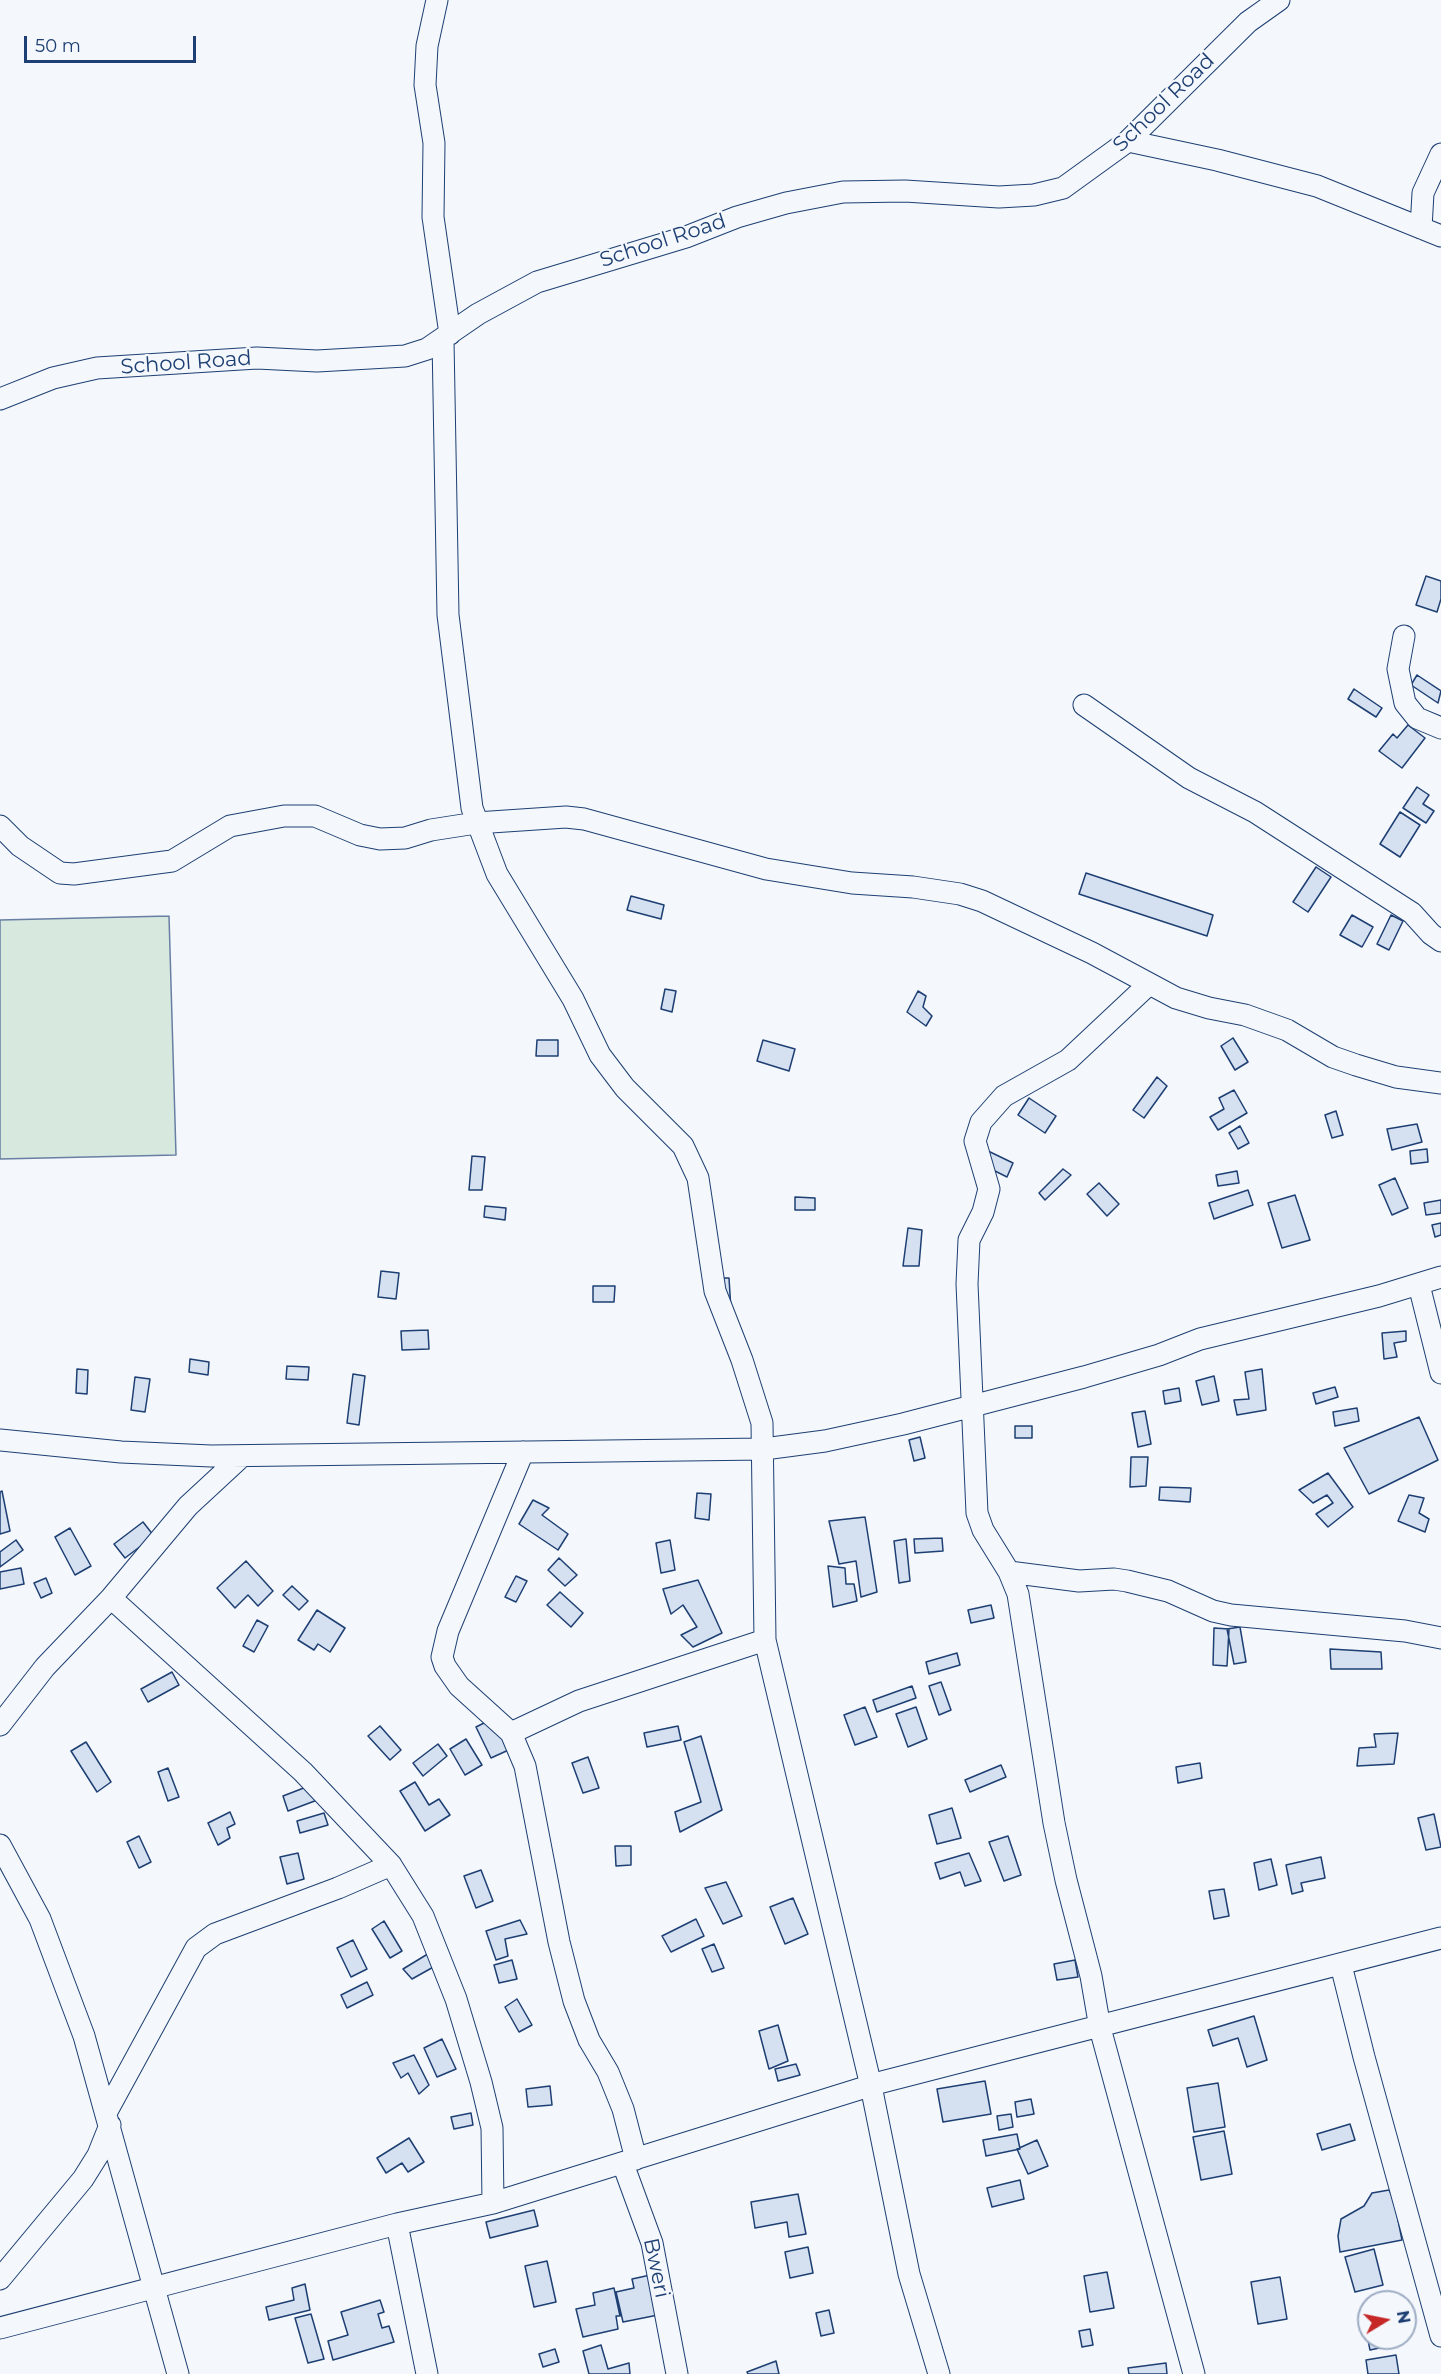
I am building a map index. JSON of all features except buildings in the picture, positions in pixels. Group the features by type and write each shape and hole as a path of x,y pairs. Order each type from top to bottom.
{"street":[{"path":"437,0 427,46 425,85 434,143 433,217 447,337 448,615 476,823 497,874 573,999 600,1055 625,1088 683,1146 695,1168 715,1291 758,1407 764,1449 765,1640 871,2086 909,2274 939,2374"},
{"name":"School Road","path":"0,399 53,378 96,368 257,358 317,361 405,356 427,349 478,314 537,282 686,237 737,217 786,202 843,192 906,191 999,197 1034,195 1063,188 1128,141 1248,22 1279,0"},
{"path":"1128,141 1217,160 1317,186 1431,232"},
{"path":"1431,232 1423,193 1441,154"},
{"path":"1404,636 1398,669 1405,704 1416,718 1441,729"},
{"path":"1084,705 1189,778 1246,806 1412,913 1431,934 1441,941"},
{"path":"0,826 20,846 60,873 74,874 172,861 230,826 284,816 315,816 360,835 380,839 405,838 431,830 476,823 584,819 766,869 840,881 913,886 960,894 1008,912 1176,998 1209,1008 1245,1015 1287,1030 1308,1044 1340,1059 1396,1077 1441,1083"},
{"path":"1149,984 1068,1060 1004,1096 978,1129 975,1142 988,1189 983,1212 972,1230 967,1252 977,1513 991,1545 1009,1572 1023,1615 1054,1823 1091,1976 1100,2028 1194,2374"},
{"path":"0,1440 121,1452 242,1456 764,1449 825,1441 972,1406 1134,1363 1200,1339 1419,1285 1441,1277"},
{"path":"1419,1285 1441,1373"},
{"path":"523,1452 448,1631 442,1658 459,1686 511,1733 579,1701 765,1640"},
{"path":"0,1725 45,1667 111,1598 188,1506 242,1456"},
{"path":"1009,1572 1079,1581 1114,1579 1127,1581 1168,1591 1213,1611 1231,1615 1405,1631 1441,1638"},
{"path":"111,1598 303,1772 391,1865 423,1916 466,2030 492,2128 493,2204"},
{"name":"Bweri","path":"511,1733 525,1766 559,1942 574,2001 589,2040 608,2072 623,2109 630,2161 652,2243 677,2374"},
{"path":"0,1845 39,1918 84,2036 178,2374"},
{"path":"0,2279 83,2179 98,2155 108,2119 195,1948 215,1934 338,1888 391,1865"},
{"path":"0,2328 396,2224 493,2204 871,2086 1441,1938"},
{"path":"1341,1965 1441,2336"},
{"path":"396,2224 427,2374"}],"shaded area":[{"path":"169,916 176,1155 0,1159 0,920"}]}
